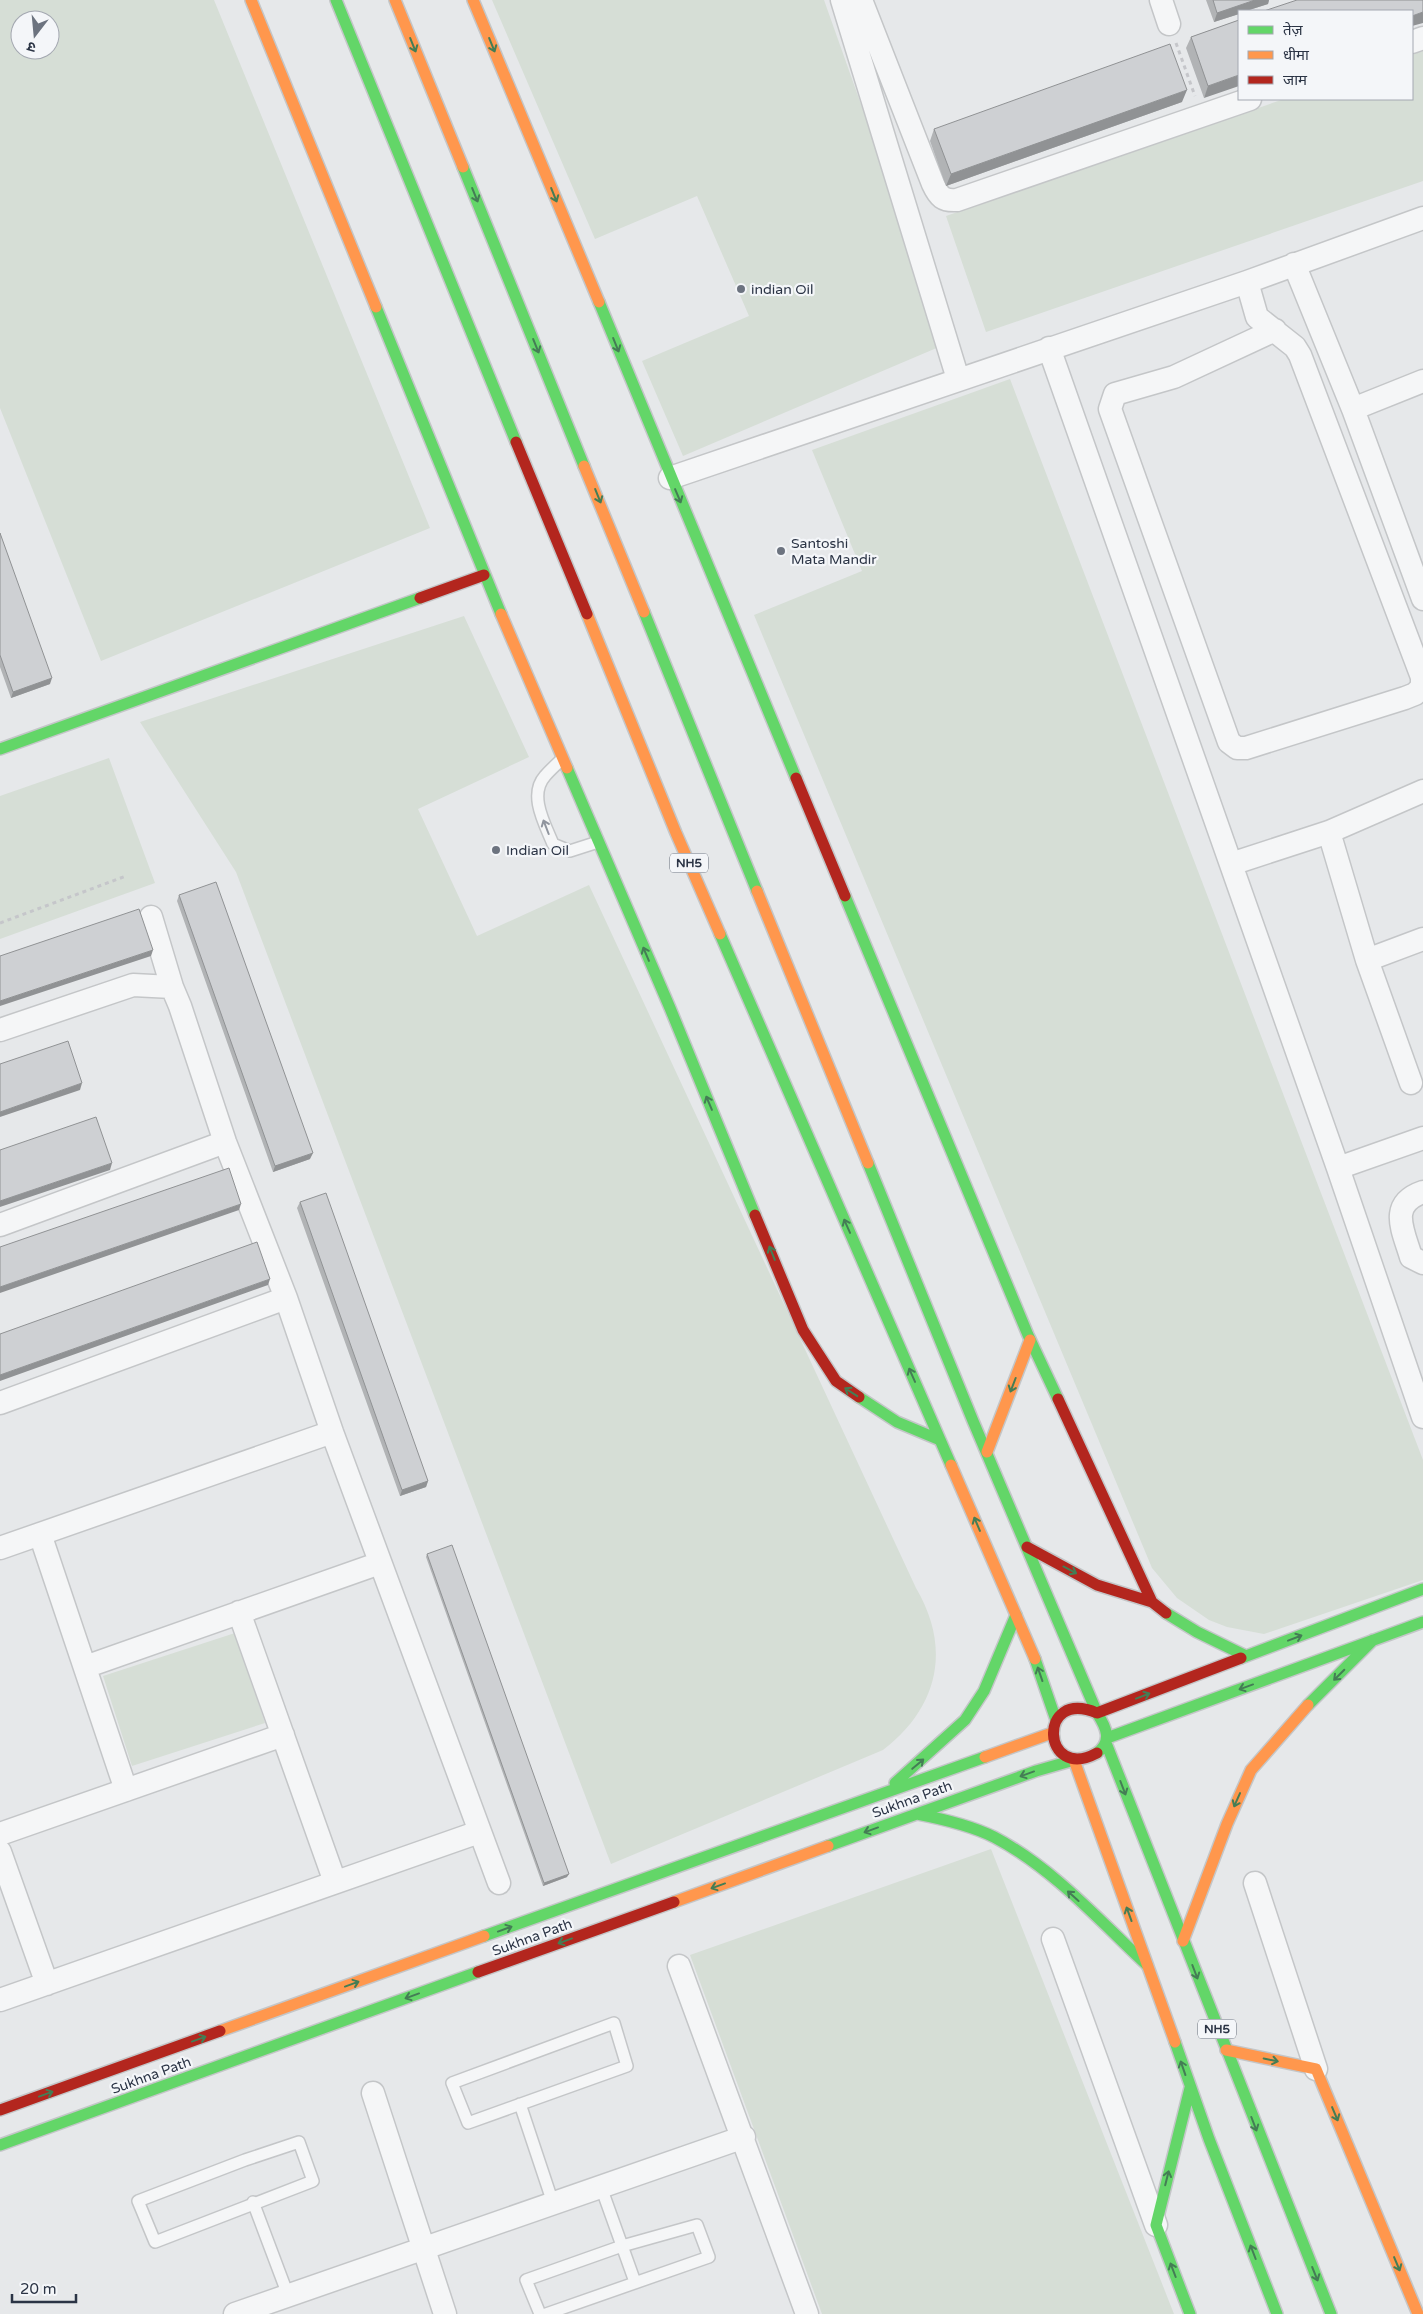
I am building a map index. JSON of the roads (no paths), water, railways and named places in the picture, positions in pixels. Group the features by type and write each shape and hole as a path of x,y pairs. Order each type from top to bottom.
{"main road":[{"path":"251,0 484,575 670,1008 803,1330 836,1382 897,1422 940,1440"},
{"name":"NH5","path":"336,0 676,833 1033,1652 1056,1720"},
{"name":"NH5","path":"395,0 987,1452 1097,1713 1105,1724 1106,1740 1183,1941 1331,2314"},
{"path":"473,0 670,478 1030,1340 1152,1602"},
{"path":"0,749 484,575"},
{"path":"987,1452 1030,1340"},
{"path":"1027,1547 1097,1585 1152,1602 1174,1621 1205,1638 1246,1656"},
{"path":"1423,1589 1097,1713 1086,1708 1075,1707 1064,1712 1056,1720 1052,1733 1055,1746 1063,1755 1074,1760 1087,1760 1098,1754 1106,1740 1423,1622"},
{"path":"880,1795 928,1755 965,1720 984,1691 1016,1615"},
{"path":"1183,1941 1227,1824 1250,1770 1300,1714 1373,1640"},
{"name":"Sukhna Path","path":"0,2110 1052,1733"},
{"path":"1074,1760 1190,2088 1277,2314"},
{"name":"Sukhna Path","path":"0,2145 1036,1771 1074,1760"},
{"path":"917,1814 967,1826 994,1837 1022,1854 1060,1885 1147,1965"},
{"path":"1226,2050 1316,2069 1418,2314"},
{"path":"1190,2088 1156,2225 1190,2314"}],"street":[{"path":"842,0 958,379"},
{"path":"861,0 938,196 946,201 957,200 1247,100"},
{"path":"1161,0 1169,24"},
{"path":"670,478 1247,282 1423,218"},
{"path":"1294,264 1352,409 1423,599"},
{"path":"1247,282 1257,317 1275,330 1295,347 1300,355 1422,677 1422,687 1415,694 1405,698 1246,748 1237,748 1230,742 1110,409 1115,394 1174,377 1275,330"},
{"path":"1049,348 1338,1168 1423,1417"},
{"path":"1352,409 1423,381"},
{"path":"1231,864 1329,832 1423,791"},
{"path":"1329,832 1367,960 1411,1083"},
{"path":"151,917 172,987 225,1142 286,1298 332,1432 499,1883"},
{"path":"1367,960 1423,939"},
{"path":"0,1030 133,985 172,987"},
{"path":"1338,1168 1423,1138"},
{"path":"0,1225 225,1142"},
{"path":"1423,1192 1409,1197 1403,1207 1400,1218 1411,1257 1423,1263"},
{"path":"0,1403 286,1298"},
{"path":"0,1548 332,1432"},
{"path":"40,1534 126,1790"},
{"path":"84,1667 380,1563"},
{"path":"239,1612 335,1882"},
{"path":"0,1834 283,1735"},
{"path":"0,2000 479,1832"},
{"path":"0,1852 47,1984"},
{"path":"1255,1884 1316,2069"},
{"path":"1053,1939 1156,2225"},
{"path":"679,1966 744,2137 807,2314"},
{"path":"373,2093 445,2314"},
{"path":"235,2314 744,2137"}],"lane":[{"path":"562,759 543,777 538,791 538,805 553,844 570,851 598,842"},
{"path":"614,2023 627,2066 520,2104 468,2123 452,2082 614,2023"},
{"path":"520,2104 553,2203"},
{"path":"299,2142 313,2180 254,2202 155,2242 138,2202 245,2160 299,2142"},
{"path":"601,2187 635,2282"},
{"path":"254,2202 288,2296"},
{"path":"540,2314 526,2280 622,2246 697,2224 709,2257 546,2314"}],"place":[{"name":"indian Oil","path":"741,289"},
{"name":"Santoshi Mata Mandir","path":"781,551"},
{"name":"Indian Oil","path":"496,850"}]}
